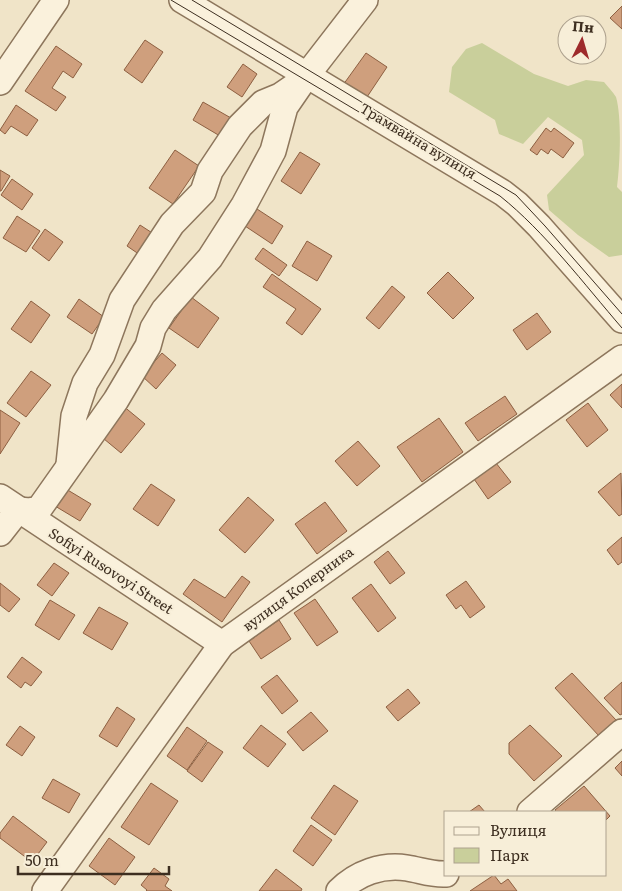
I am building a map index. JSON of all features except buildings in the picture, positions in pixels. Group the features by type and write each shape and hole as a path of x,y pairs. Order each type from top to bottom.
{"street":[{"path":"0,82 56,0"},
{"name":"Трамвайна вулиця","path":"182,0 305,78 488,182 510,198 539,226 622,320"},
{"path":"0,533 9,504 30,511 39,509 116,400 148,346 153,328 164,310 210,258 244,205 273,151 286,107 305,78 365,0"},
{"path":"68,467 74,416 84,383 102,355 122,300 172,224 203,192 210,171 240,126 262,103 280,96 305,78"},
{"name":"вулиця Коперника","path":"45,891 222,644 622,358"},
{"name":"Sofiyi Rusovoyi Street","path":"9,504 222,644"},
{"path":"531,811 622,732"},
{"path":"339,891 359,875 382,868 406,868 444,874"}],"green space":[{"path":"482,43 534,74 568,86 586,80 604,82 615,95 620,128 617,187 622,192 622,255 609,257 578,235 549,210 547,195 584,155 582,140 548,117 523,144 499,134 495,120 449,92 452,67 466,49"}],"tram line":[{"path":"171,0 500,196 517,210 548,242 622,328"},
{"path":"192,0 516,195 622,314"}]}
